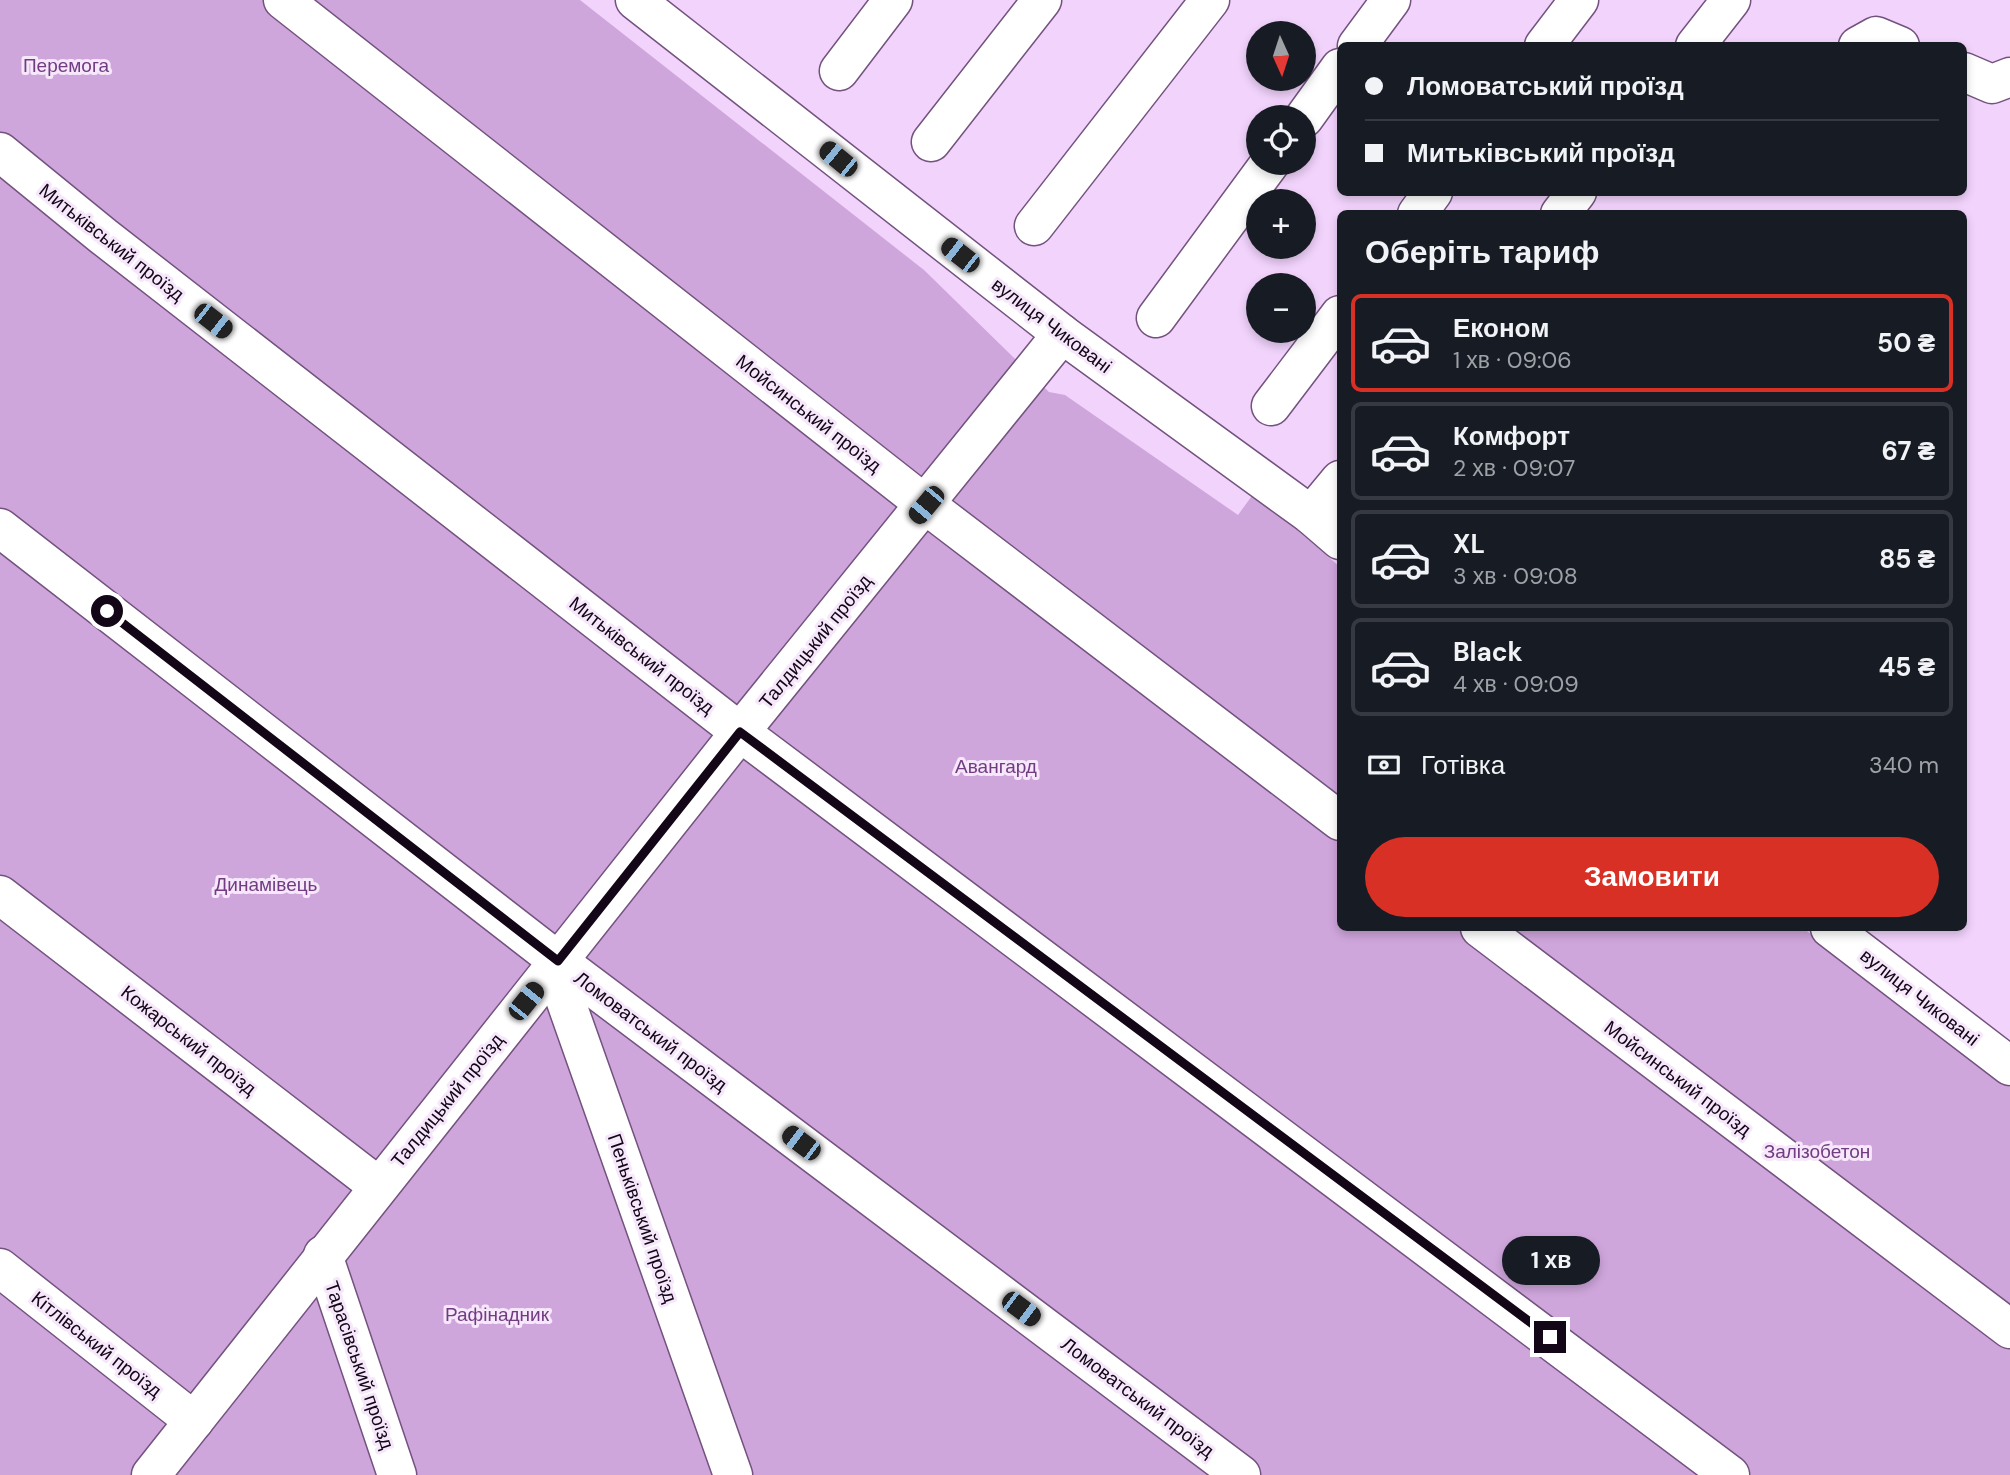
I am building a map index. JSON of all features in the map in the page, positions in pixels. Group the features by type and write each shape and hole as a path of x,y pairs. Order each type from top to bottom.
{"street":[{"name":"Мойсинський проїзд","path":"283,0 926,505 1337,819"},
{"name":"вулиця Чиковані","path":"635,0 1062,334 1311,515 1337,537"},
{"path":"839,71 893,0"},
{"path":"931,142 1042,0"},
{"path":"1034,226 1210,0"},
{"path":"1360,42 1391,0"},
{"path":"1547,42 1579,0"},
{"path":"1698,42 1731,0"},
{"path":"1865,42 1876,36 1890,42"},
{"path":"1313,105 1337,72"},
{"path":"1967,73 1992,84 2010,77"},
{"name":"Митьківський проїзд","path":"0,152 103,236 740,732 1730,1475"},
{"path":"1156,318 1261,175"},
{"path":"1563,210 1574,196"},
{"path":"1271,406 1337,319"},
{"name":"Талдицький проїзд","path":"151,1475 740,732 1062,334"},
{"path":"1311,515 1337,484"},
{"name":"Ломоватський проїзд","path":"0,528 558,961 1241,1475"},
{"name":"Кожарський проїзд","path":"0,895 378,1186"},
{"name":"Мойсинський проїзд","path":"1484,931 2010,1329"},
{"name":"вулиця Чиковані","path":"1833,931 2010,1066"},
{"name":"Пеньківський проїзд","path":"558,961 559,982 733,1475"},
{"name":"Тарасівський проїзд","path":"323,1255 397,1475"},
{"name":"Кітлівський проїзд","path":"0,1268 194,1421"}],"green space":[{"name":"Авангард","path":"0,0 580,0 924,270 1049,392 1065,395 1238,515 1254,493 1337,564 1337,931 1807,931 2010,1087 2010,1475 747,1475 572,983 584,957 139,1475 0,1475"},
{"name":"Рафінадник","path":"544,998 726,1475 165,1475"}],"route":[{"path":"107,611 558,961 740,732 1550,1337"}],"park label":[{"name":"Перемога","path":"66,65"},
{"name":"Динамівець","path":"266,884"},
{"name":"Залізобетон","path":"1817,1151"}]}
